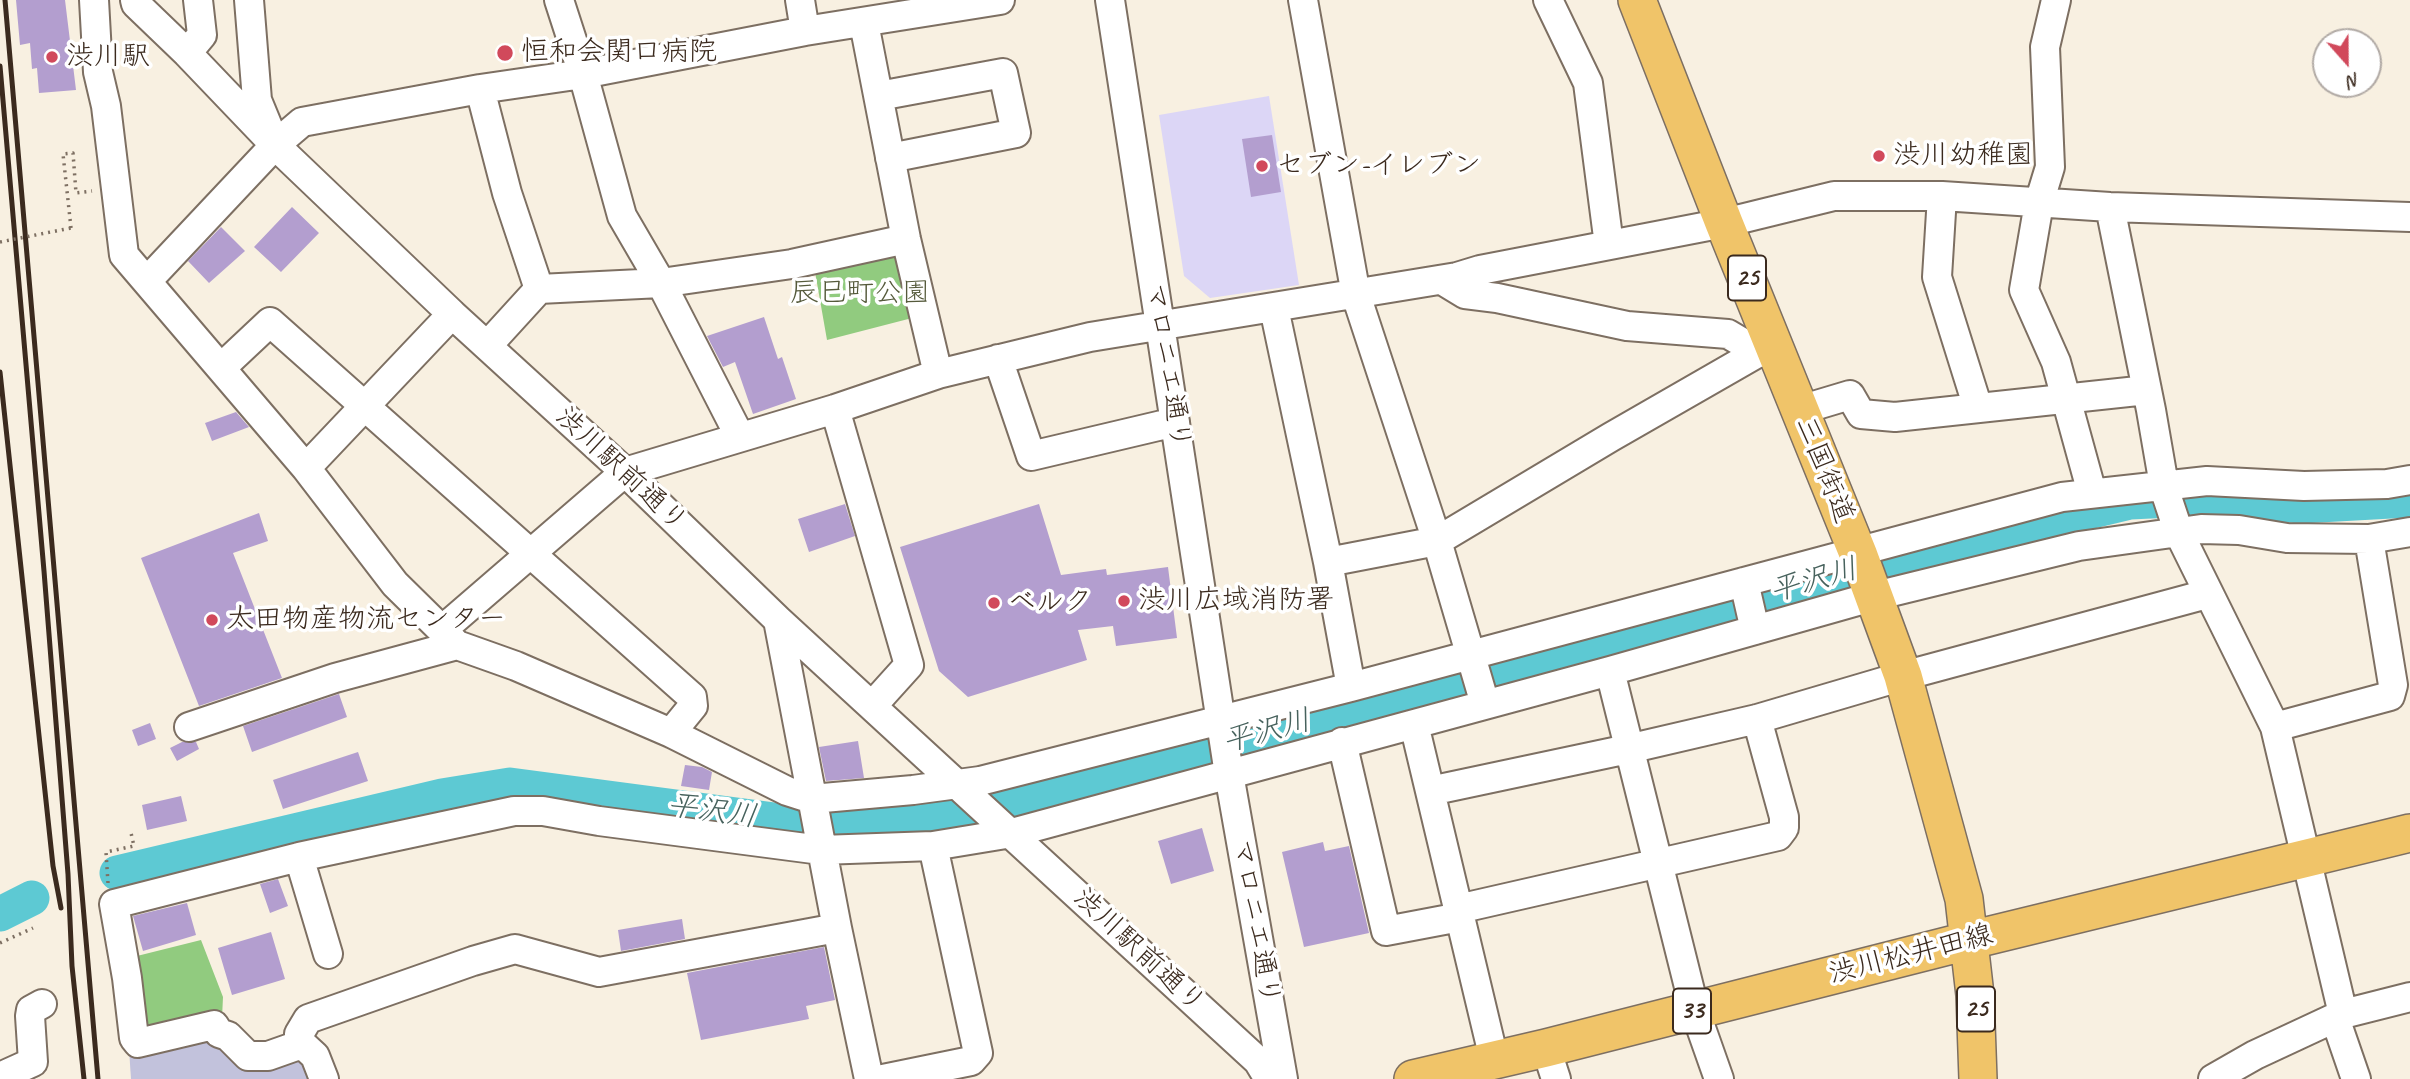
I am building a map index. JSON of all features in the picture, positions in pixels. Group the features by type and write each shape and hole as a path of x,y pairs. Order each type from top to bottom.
{"main road":[{"name":"三国街道","path":"1637,0 1724,223 1767,348 1800,410 1865,572 1903,676 1964,899 1971,940 1978,1079"},
{"name":"渋川松井田線","path":"1413,1079 1494,1059 1551,1064 1695,1011 1971,940 2410,833"}],"street":[{"path":"94,0 98,72 106,106 124,255 306,468 395,584 449,637 671,733 812,801 913,790 963,789 980,781 1222,726 1351,687 1471,658 1744,583 1865,572 2079,546 2177,527 2239,530 2287,538 2369,539 2410,532"},
{"name":"渋川駅前通り","path":"135,0 275,145 452,314 625,472 778,620 1258,1061 1269,1079"},
{"path":"187,53 202,36 198,0"},
{"path":"249,0 257,100 275,145"},
{"path":"559,0 583,74 622,216 661,283 740,437"},
{"path":"800,0 804,31"},
{"path":"148,280 275,145 302,122 480,89 583,74 804,31 1000,0"},
{"name":"マロニエ通り","path":"1110,0 1229,770 1283,1079"},
{"path":"1303,0 1356,295 1437,541 1484,698"},
{"path":"1548,0 1588,83 1609,245"},
{"path":"2056,0 2045,47 2050,167 2039,203 2024,290 2056,362 2092,493"},
{"path":"864,23 906,239 939,374"},
{"path":"878,96 1003,73 1016,133 890,158"},
{"path":"480,89 507,193 539,289"},
{"path":"189,727 449,637 531,553 625,472 835,409 939,374 1090,337 1442,280 1480,270 1724,223 1834,196 1942,196 2110,207 2410,217"},
{"path":"1942,196 1937,276 1978,408"},
{"path":"2110,207 2165,487 2177,527 2207,594 2275,727 2307,858 2339,1016 2356,1079"},
{"path":"487,346 539,289 661,283 792,264 906,239"},
{"path":"1442,280 1465,294 1497,298 1627,326 1728,334 1767,348"},
{"path":"1274,308 1328,562 1351,687"},
{"path":"306,468 452,314"},
{"path":"221,368 270,322 692,696 693,706 671,733"},
{"path":"1328,562 1437,541 1767,348"},
{"path":"998,359 1031,456 1175,422"},
{"path":"1800,410 1850,395 1861,414 1895,417 2147,390"},
{"path":"835,409 909,666 872,706"},
{"path":"302,1044 268,1056 248,1056 228,1036 219,1033 215,1025 138,1043 134,1038 114,904 299,858 514,811 543,811 599,821 821,846 933,846 1008,830 1229,770 1414,724 1484,698 1611,671 1755,629 1865,572 2062,497 2207,481 2304,486 2387,484 2410,480"},
{"path":"2275,727 2390,696 2393,685 2369,539"},
{"path":"1744,583 1755,629"},
{"path":"1430,791 1628,750 1757,719 1903,676 2207,594"},
{"path":"778,620 869,1079"},
{"path":"1611,671 1628,750 1695,1011 1719,1079"},
{"path":"1342,742 1386,930 1778,836 1784,828 1784,817 1757,719"},
{"path":"1414,724 1494,1059"},
{"path":"883,1079 971,1061 978,1053 933,846"},
{"path":"299,858 328,954"},
{"path":"324,1079 315,1056 302,1044 299,1034 309,1019 473,961 515,949 599,972 837,928"},
{"path":"2213,1079 2256,1055 2339,1016 2410,997"},
{"path":"0,1077 33,1062 30,1016 31,1010 42,1004"}],"path":[{"path":"0,242 71,228 63,154 73,153 76,193"},
{"path":"114,904 110,900 106,852 134,846 131,833"},
{"path":"0,943 33,928"}],"shaded area":[{"path":"1269,96 1299,285 1210,298 1184,276 1159,115"},
{"path":"217,1037 297,1050 313,1079 131,1079 129,1049"}],"green space":[{"name":"辰巳町公園","path":"892,251 903,262 916,317 827,340 814,266"},
{"path":"201,940 223,997 222,1018 146,1033 133,957"}],"building":[{"name":"渋川駅","path":"16,0 65,0 76,90 39,93 37,68 32,69 30,43 20,45"},
{"name":"セブン-イレブン","path":"1272,135 1281,192 1251,197 1242,139"},
{"path":"292,207 319,233 281,272 254,247"},
{"path":"221,227 245,251 209,283 188,261"},
{"path":"764,317 778,359 782,357 796,399 753,414 735,362 723,367 707,336"},
{"path":"236,412 249,427 212,441 205,423"},
{"path":"845,504 855,536 809,552 798,519"},
{"name":"ベルク","path":"1039,504 1061,575 1106,569 1107,575 1168,567 1177,638 1116,646 1113,626 1078,630 1087,660 968,697 939,671 900,547"},
{"name":"太田物産物流センター","path":"259,513 268,541 233,553 282,678 199,706 141,558"},
{"path":"339,694 347,717 252,752 243,726"},
{"path":"150,723 156,739 138,746 132,730"},
{"path":"858,741 864,778 826,781 819,747"},
{"path":"182,742 196,742 199,749 177,761 170,748"},
{"path":"358,752 368,781 283,809 273,780"},
{"path":"685,765 702,767 712,772 709,790 681,786"},
{"path":"181,796 187,821 147,830 142,805"},
{"path":"1202,828 1214,871 1171,884 1158,841"},
{"path":"1323,842 1325,851 1349,846 1369,933 1304,947 1282,852"},
{"path":"278,879 288,906 270,913 260,884"},
{"path":"187,903 196,935 143,951 133,916"},
{"path":"682,919 685,939 621,951 618,930"},
{"path":"271,932 285,979 232,995 218,948"},
{"path":"824,947 835,1000 806,1006 809,1019 701,1040 687,973"}],"waterway":[{"name":"平沢川","path":"117,873 442,796 510,785 782,821 839,824 949,816 1036,796 1447,685 1884,561 2130,502 2213,498 2301,506 2410,500"},
{"name":"平沢川","path":"0,914 32,898"}],"railway":[{"path":"5,0 98,1079"},
{"path":"0,66 44,571 68,874 72,966 84,1079"},
{"path":"0,372 53,866 61,908"}],"place":[{"name":"恒和会関口病院","path":"505,53"},
{"name":"渋川駅","path":"52,57"},
{"name":"渋川幼稚園","path":"1879,156"},
{"name":"セブン-イレブン","path":"1262,166"},
{"name":"渋川広域消防署","path":"1124,601"},
{"name":"ベルク","path":"994,603"},
{"name":"太田物産物流センター","path":"212,620"}]}
